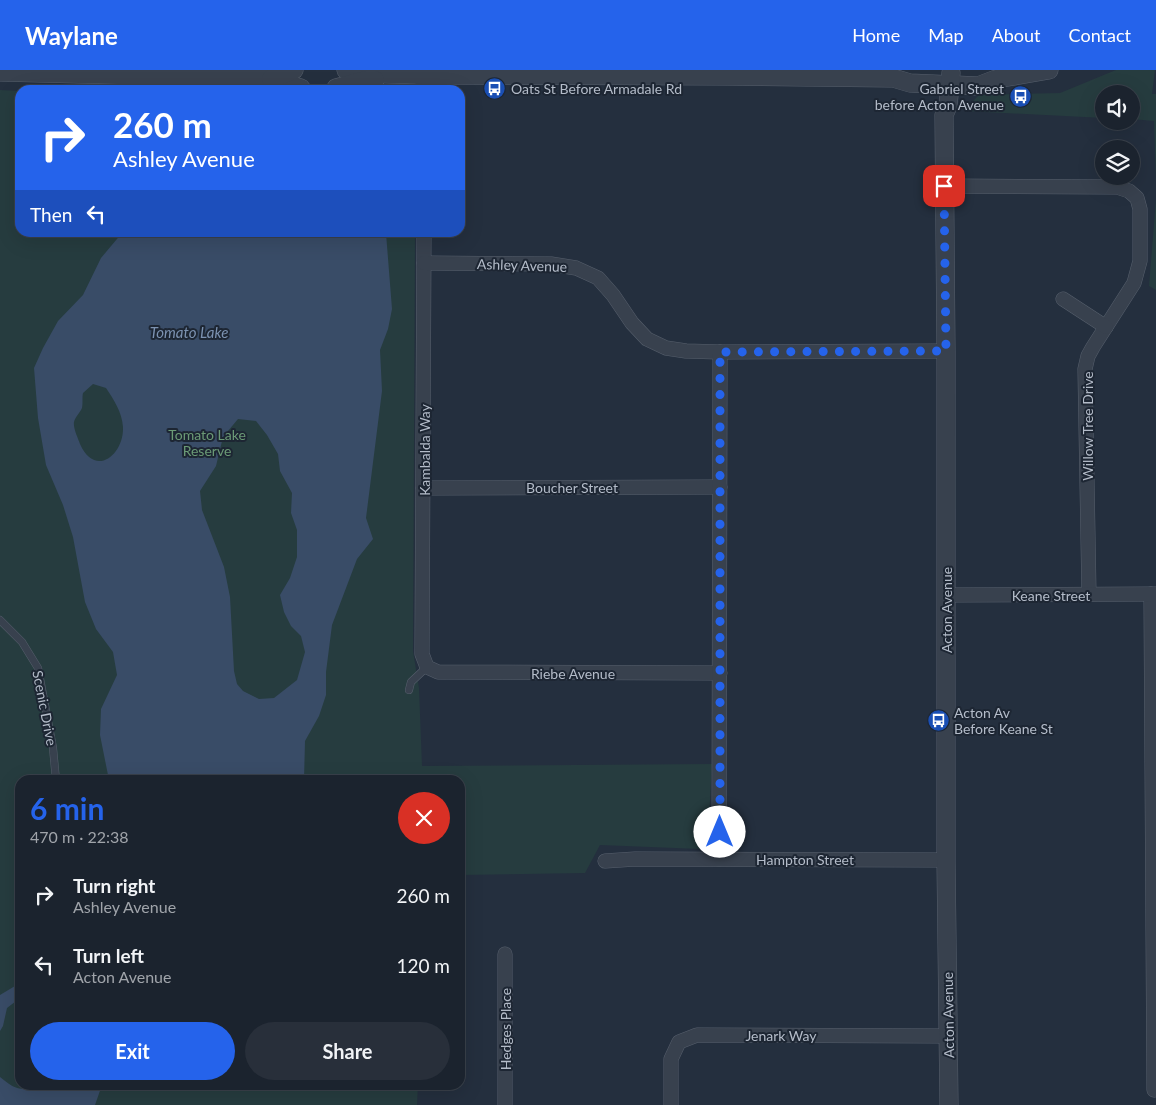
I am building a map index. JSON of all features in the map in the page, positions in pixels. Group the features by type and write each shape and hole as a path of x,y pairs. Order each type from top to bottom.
{"street":[{"path":"271,78 294,70"},
{"path":"300,70 298,78 300,85"},
{"path":"336,70 338,78 336,85"},
{"path":"346,70 422,83"},
{"path":"349,85 366,80 395,79 422,83 725,73 893,78 910,83 944,79 978,86 996,80 1049,70"},
{"path":"0,72 32,71 271,78 290,85"},
{"name":"Acton Avenue","path":"944,79 938,107 944,115 946,860 949,1105"},
{"name":"Willow Tree Drive","path":"944,186 1117,187 1129,190 1137,198 1140,210 1140,261 1134,283 1088,356 1085,369 1089,594"},
{"name":"Kambalda Way","path":"424,237 422,654 427,667"},
{"name":"Ashley Avenue","path":"424,263 551,264 576,268 598,278 613,295 632,323 647,339 666,348 686,351 720,352 946,351"},
{"path":"1063,299 1106,327"},
{"path":"719,859 720,352"},
{"name":"Boucher Street","path":"424,488 720,487"},
{"path":"1153,594 1154,1090"},
{"name":"Keane Street","path":"946,595 1153,594"},
{"name":"Riebe Avenue","path":"427,667 438,672 720,673"},
{"name":"Hampton Street","path":"605,861 635,859 946,860"},
{"name":"Hedges Place","path":"505,954 505,1105"},
{"name":"Jenark Way","path":"671,1105 671,1059 679,1042 698,1035 948,1036"}],"lane":[{"name":"Scenic Drive","path":"0,620 22,642 38,668 53,748 56,775"},
{"path":"408,690 411,682 427,667"}],"green space":[{"path":"1116,70 1155,70 1152,94 1156,94 1156,182 1154,121 1140,120 1140,85 1095,85 1095,118 966,111 968,106 979,95 1060,93"},
{"name":"Tomato Lake Reserve","path":"0,90 15,91 15,237 415,237 413,651 419,688 422,766 712,764 708,836 700,849 600,845 585,873 465,875 465,775 15,775 15,1090 418,1090 417,1105 0,1105"},
{"path":"1156,199 1156,290 1149,286"}],"water":[{"name":"Tomato Lake","path":"119,237 386,237 392,309 388,329 380,350 382,391 366,518 373,539 357,559 332,625 326,672 326,695 319,716 305,741 304,775 108,775 100,735 101,709 117,675 113,652 96,629 85,602 73,537 63,505 46,465 38,418 34,368 58,321 83,295 101,258","holes":["93,384 106,388 119,411 123,427 122,437 114,454 108,459 100,461 93,460 86,454 80,444 74,422 82,408 83,393","238,419 256,421 278,454 280,471 292,493 291,513 297,530 297,557 290,578 280,595 284,612 291,626 301,636 305,652 297,680 274,698 259,699 243,691 237,684 234,671 230,597 224,567 202,510 200,491 216,466 223,437"]},
{"path":"15,986 15,1002 7,1008 0,1031 0,995"},
{"path":"0,1077 15,1087 15,1090 100,1090 95,1105 0,1105"}],"place":[{"name":"Oats St Before Armadale Rd","path":"495,88"},
{"name":"Gabriel Street before Acton Avenue","path":"1020,96"},
{"name":"Acton Av Before Keane St","path":"938,720"}],"route":[{"path":"720,832 720,352 946,351 944,186"}]}
